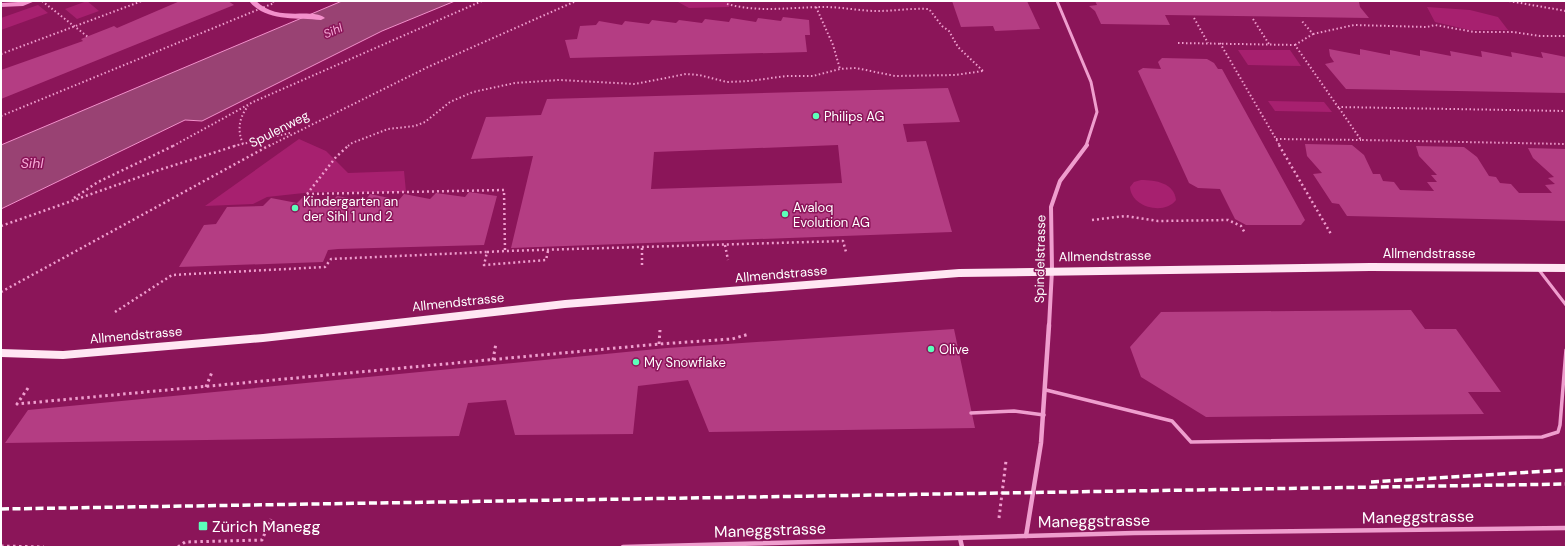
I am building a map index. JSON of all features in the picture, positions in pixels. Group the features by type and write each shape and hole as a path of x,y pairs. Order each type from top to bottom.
{"main road":[{"name":"Allmendstrasse","path":"1,353 63,355 271,337 565,304 959,273 1052,270 1566,268"}],"street":[{"name":"Spindelstrasse","path":"1026,536 1041,443 1046,390 1052,270 1051,207 1060,181 1086,147 1094,126 1097,112 1091,82 1057,1"},
{"name":"Maneggstrasse","path":"623,547 668,547 1134,533 1566,528"},
{"path":"960,538 962,547"}],"lane":[{"path":"1537,267 1566,305"},
{"path":"1046,390 1172,421 1191,442 1542,437 1558,432 1560,425 1566,350"},
{"path":"971,413 1014,411 1044,415"}],"path":[{"path":"1,54 142,1"},
{"path":"1,116 253,12 274,3 273,1"},
{"path":"74,198 79,193 98,182 178,144 251,103 482,1"},
{"name":"Spulenweg","path":"1,292 293,133 428,67 570,2 576,1"},
{"path":"1509,1 1566,11"},
{"path":"43,2 88,37"},
{"path":"505,251 504,190 306,194 336,157 352,143 388,129 415,126 425,122 450,102 473,92 515,83 559,80 635,84 662,80 686,74 699,75 728,82 742,82 786,76 813,76 840,69 872,70 895,76 955,75 983,71 958,47 949,31 942,26 929,9 915,8 877,11 853,8 816,7 800,9 742,8 727,4"},
{"path":"816,7 833,45 840,69"},
{"path":"1194,18 1208,43"},
{"path":"1253,18 1269,44"},
{"path":"1301,20 1313,34"},
{"path":"1178,43 1295,45 1313,34 1354,25 1435,26 1474,32 1566,36"},
{"path":"1220,43 1331,234"},
{"path":"1295,45 1361,140"},
{"path":"243,144 239,136 238,127 246,108 251,103"},
{"path":"1338,107 1566,111"},
{"path":"1,226 74,198 243,144 293,133"},
{"path":"1276,139 1566,144"},
{"path":"1092,220 1106,217 1147,217 1158,221 1228,220 1241,226 1246,233"},
{"path":"115,312 172,275 325,267 331,259 505,251 548,251 843,241 846,252"},
{"path":"725,245 728,260"},
{"path":"642,248 642,267"},
{"path":"487,252 484,265 546,260 548,251"},
{"path":"659,344 660,330"},
{"path":"28,388 17,404 659,344 732,339 749,334"},
{"path":"493,360 496,343"},
{"path":"206,386 212,372"},
{"path":"1000,537 998,526 1006,461"},
{"path":"178,547 185,542 262,540 271,519"},
{"path":"1,546 44,547"}],"shaded area":[{"path":"87,1 99,11 77,19 65,9"},
{"path":"731,1 729,7 689,8 678,2"},
{"path":"38,5 48,13 1,30 1,18"},
{"path":"1427,7 1470,10 1498,17 1508,30 1469,30 1435,22"},
{"path":"1238,50 1290,50 1301,66 1248,65"},
{"path":"1268,101 1324,102 1332,112 1275,111"},
{"path":"299,139 326,151 348,173 404,171 406,192 313,192 267,197 253,204 205,206"},
{"path":"1141,180 1158,182 1168,186 1175,194 1176,200 1171,205 1164,208 1149,207 1142,204 1136,200 1130,187 1134,182"}],"water":[{"name":"Sihl","path":"342,1 455,1 382,31 202,121 185,120 1,209 1,145"}],"building":[{"path":"180,1 228,1 234,5 1,99 1,70 83,41 81,39 114,26 117,28"},
{"path":"952,1 1027,1 1040,29 995,31 993,26 961,27"},
{"path":"1095,1 1356,1 1359,2 1360,7 1369,18 1165,15 1170,25 1101,24 1095,11 1089,6 1097,5"},
{"path":"783,17 809,20 810,35 805,35 807,52 570,58 565,40 577,39 580,26 596,25 599,21 622,25 625,21 649,24 652,20 676,23 679,20 702,23 705,19 729,22 731,18 756,22 758,18 781,21"},
{"path":"1329,49 1360,55 1360,49 1390,55 1390,50 1420,56 1420,50 1451,56 1450,51 1482,57 1481,51 1512,57 1511,52 1543,58 1541,52 1566,57 1566,93 1346,89 1325,64 1334,62 1330,56"},
{"path":"1162,58 1207,59 1214,63 1218,69 1222,69 1305,220 1301,225 1246,225 1235,219 1220,189 1198,188 1189,183 1138,71 1143,68 1161,69 1158,62"},
{"path":"948,88 960,122 903,124 907,142 926,141 952,232 511,248 533,156 471,159 486,117 541,115 547,99","holes":["838,145 842,183 651,189 654,152"]},
{"path":"1305,144 1352,145 1364,155 1373,174 1380,174 1383,181 1394,182 1400,190 1434,191 1427,182 1437,182 1431,175 1437,175 1419,156 1416,146 1464,147 1477,157 1489,176 1496,177 1500,183 1511,184 1519,193 1552,193 1545,185 1555,184 1548,178 1554,177 1533,158 1528,148 1566,149 1566,221 1347,216 1339,204 1332,203 1313,174 1322,173 1307,156"},
{"path":"469,192 497,196 484,245 338,249 328,250 323,262 179,267 204,225 216,224 227,207 263,206 271,198 297,203 304,196 331,202 337,196 365,201 370,194 399,200 404,194 430,199 436,193 465,197"},
{"path":"1411,310 1425,329 1456,329 1501,392 1468,392 1484,414 1206,417 1141,377 1130,347 1161,312"},
{"path":"954,329 975,428 709,432 688,380 638,386 633,434 515,435 506,400 468,403 459,436 5,443 28,410 667,348"}],"waterway":[{"path":"1,5 23,4 32,1"},
{"path":"252,1 266,12 284,16 321,18"}],"railway":[{"path":"1371,482 1566,470"},
{"path":"1,509 1566,484"}],"place":[{"name":"Philips AG","path":"816,116"},
{"name":"Kindergarten an der Sihl 1 und 2","path":"295,208"},
{"name":"Avaloq Evolution AG","path":"785,214"},
{"name":"Olive","path":"931,349"},
{"name":"My Snowflake","path":"636,362"},
{"name":"Zürich Manegg","path":"203,526"}]}
